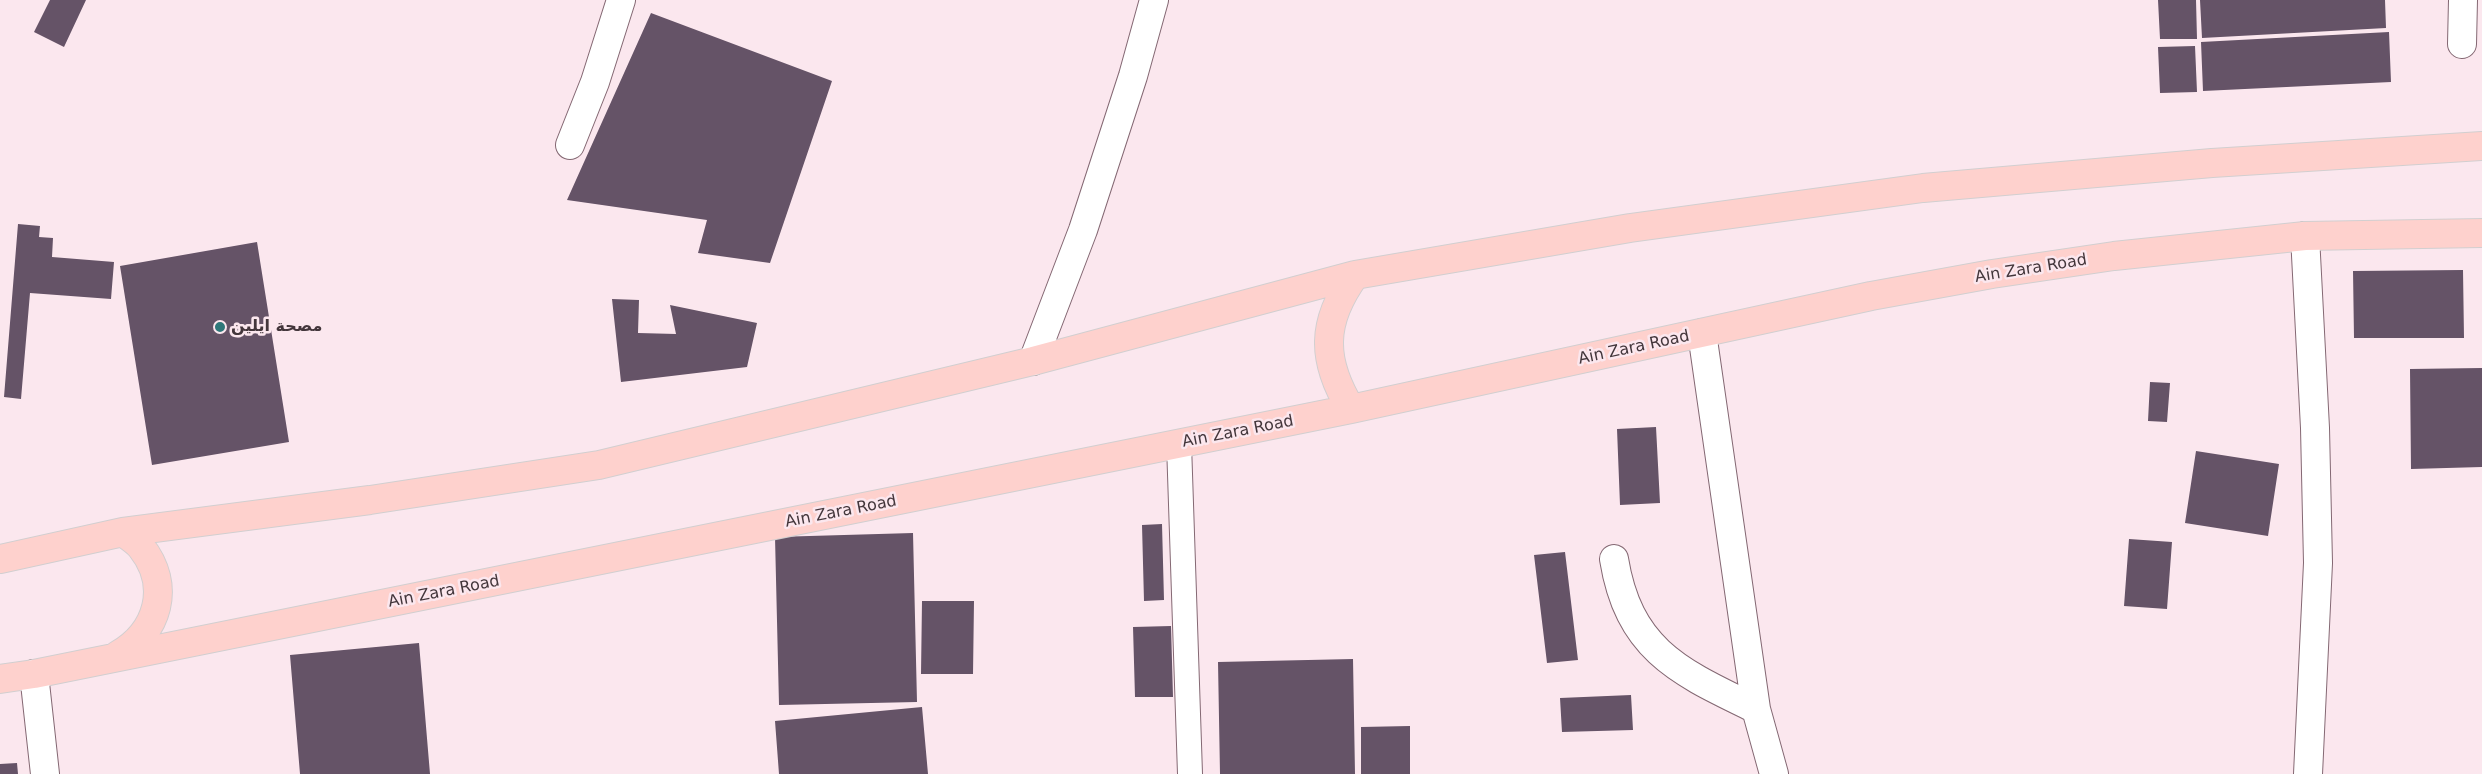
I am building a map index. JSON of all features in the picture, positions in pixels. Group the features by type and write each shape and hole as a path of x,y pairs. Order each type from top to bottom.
{"main road":[{"path":"0,559 123,532 370,500 598,465 1033,361 1355,275 1630,228 1923,188 2212,163 2482,146"},
{"name":"Ain Zara Road","path":"0,679 112,659 1179,444 1351,409 1871,296 1992,274 2114,256 2305,236 2482,233"},
{"path":"1351,409 1338,388 1331,366 1328,341 1335,310 1341,294 1355,275"},
{"path":"112,659 131,648 147,631 156,610 158,588 152,565 140,546 123,532"}],"street":[{"path":"570,145 595,82 621,0"},
{"path":"2462,0 2462,44"},
{"path":"1033,361 1083,230 1132,76 1151,1"},
{"path":"2305,236 2315,428 2318,562 2314,697 2308,774"},
{"path":"1702,333 1756,709 1774,774"},
{"path":"1614,559 1618,584 1627,607 1638,628 1655,650 1675,667 1698,681 1756,709"},
{"path":"34,674 45,774"}],"lane":[{"path":"1179,444 1190,774"}],"building":[{"path":"50,0 86,0 64,47 34,32"},
{"path":"2158,0 2196,0 2197,39 2160,39"},
{"path":"2200,0 2385,0 2386,28 2202,38"},
{"path":"651,13 832,81 770,263 698,253 707,220 567,200"},
{"path":"2389,32 2391,82 2203,91 2201,42"},
{"path":"2195,46 2197,92 2160,93 2158,47"},
{"path":"18,224 40,226 39,237 53,238 52,257 114,262 111,299 30,293 21,399 4,397"},
{"path":"257,242 289,442 152,465 120,266"},
{"path":"2463,270 2464,338 2354,338 2353,271"},
{"path":"612,299 639,300 638,333 676,334 670,305 757,323 747,367 621,382"},
{"path":"2482,368 2482,467 2411,469 2410,369"},
{"path":"2150,382 2170,383 2167,422 2148,421"},
{"path":"1656,427 1660,503 1620,505 1617,429"},
{"path":"2196,451 2279,464 2268,536 2185,523"},
{"path":"1162,524 1164,600 1144,601 1142,525"},
{"path":"913,533 917,702 779,705 775,537"},
{"path":"2129,539 2172,542 2167,609 2124,606"},
{"path":"1565,552 1578,660 1547,663 1534,555"},
{"path":"922,601 974,601 973,674 921,674"},
{"path":"1171,626 1173,697 1135,697 1133,627"},
{"path":"419,643 430,774 300,774 290,655"},
{"path":"1353,659 1355,774 1220,774 1218,662"},
{"path":"1631,695 1633,730 1562,732 1560,698"},
{"path":"922,707 928,774 779,774 775,721"},
{"path":"1410,726 1410,774 1361,774 1361,727"},
{"path":"17,763 18,774 0,774 0,764"}],"place":[{"name":"مصحة ايلين","path":"220,327"}]}
